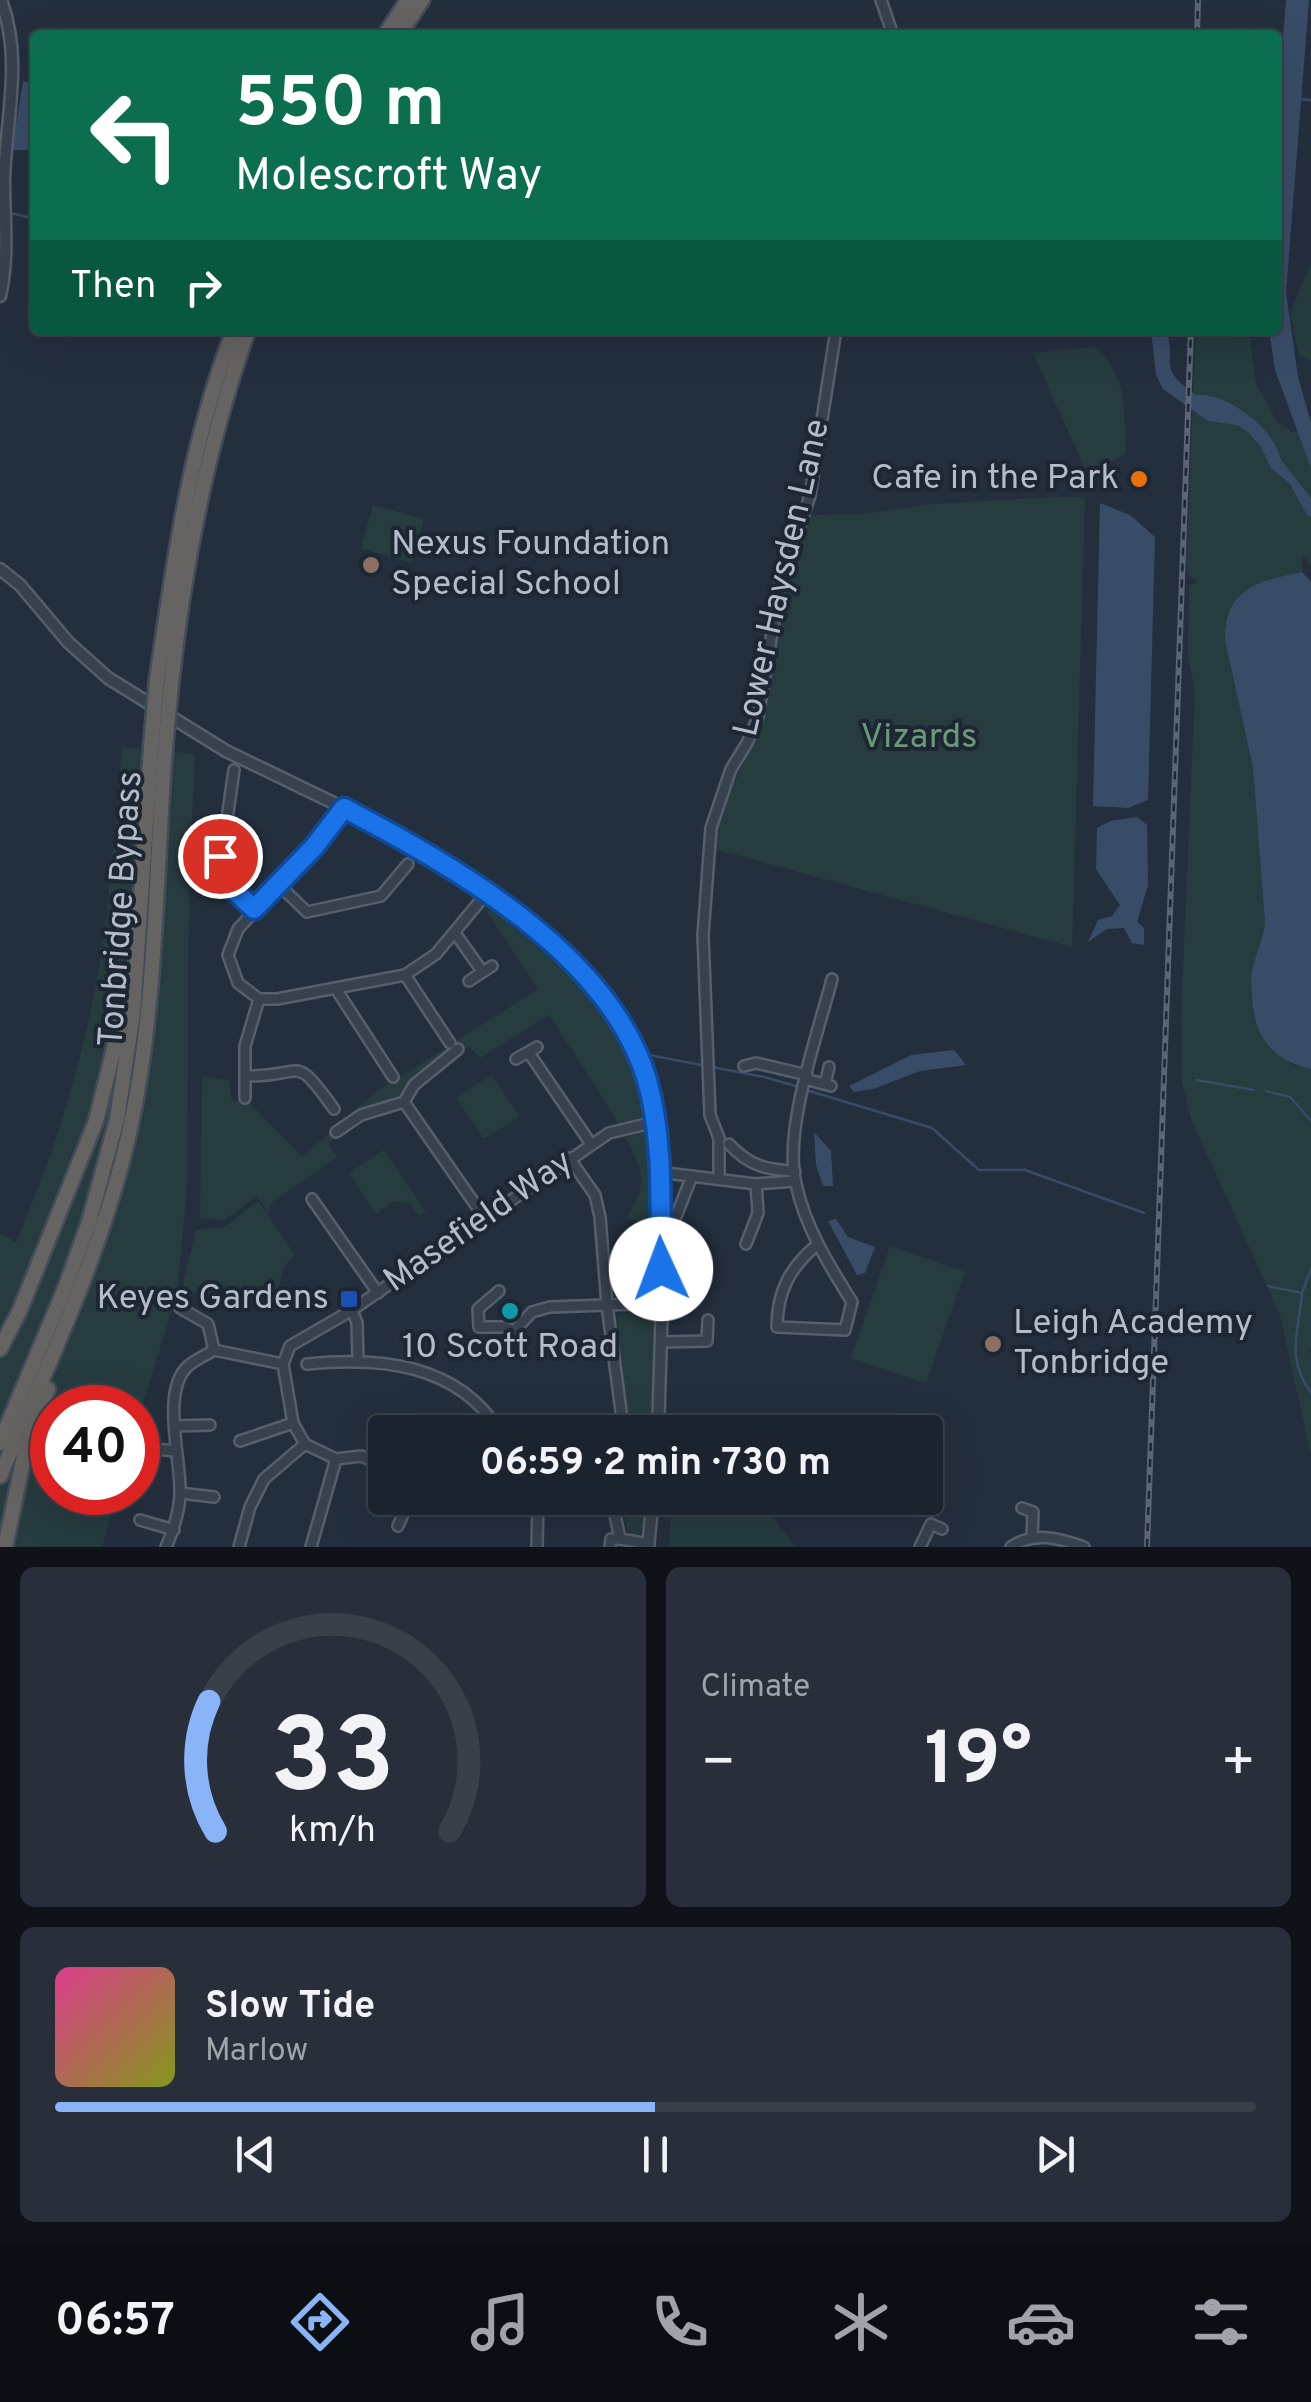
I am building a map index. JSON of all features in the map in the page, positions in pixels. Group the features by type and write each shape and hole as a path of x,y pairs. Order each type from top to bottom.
{"highway":[{"path":"387,30 408,0"},
{"path":"402,30 422,0"},
{"name":"Tonbridge Bypass","path":"0,1443 66,1286 105,1165 124,1076 186,488 232,335"},
{"name":"Tonbridge Bypass","path":"164,683 202,486 247,335"},
{"name":"Tonbridge Bypass","path":"0,1476 72,1311 120,1168 139,1074 146,1014 159,735"},
{"path":"0,1349 20,1310 96,1120 122,1020 141,890"},
{"path":"5,1547 26,1447 72,1311"}],"street":[{"path":"0,296 6,252 4,178 13,100 11,46 1,0"},
{"path":"881,0 890,30"},
{"name":"Lower Haysden Lane","path":"719,1179 719,1138 710,1116 703,936 712,828 731,769 748,743 758,717 780,585 810,496 835,335"},
{"path":"0,569 20,585 68,642 108,678 226,751 430,855 565,954 600,991 642,1064 655,1122 662,1303 659,1415"},
{"path":"234,770 219,876 254,909"},
{"path":"344,808 321,839 238,928 228,955 238,983 259,999 336,990 405,975 436,954 486,894"},
{"path":"277,884 307,912 322,911 382,896 405,867 392,862"},
{"path":"455,933 487,969 469,981"},
{"path":"336,1132 361,1115 404,1102 414,1085 454,1046 405,975"},
{"path":"817,1246 804,1256 782,1286 777,1306 778,1333 845,1330 852,1302 817,1246 795,1176 794,1140 832,979"},
{"path":"336,990 394,1078"},
{"path":"245,1098 246,1046 259,999"},
{"path":"754,1048 756,1063"},
{"path":"516,1059 533,1050 591,1144"},
{"path":"744,1066 756,1063 828,1085 829,1067"},
{"path":"246,1076 294,1069 309,1074 334,1108"},
{"path":"404,1102 484,1217"},
{"name":"Masefield Way","path":"358,1359 357,1323 352,1310 608,1133 655,1122"},
{"path":"729,1144 751,1164 795,1176"},
{"path":"570,1158 594,1195 600,1217 606,1305 622,1415"},
{"path":"658,1172 756,1184 795,1176"},
{"path":"660,1236 671,1228 692,1176"},
{"path":"746,1244 758,1213 756,1184"},
{"path":"312,1199 378,1292"},
{"path":"499,1291 478,1308 478,1331 504,1327 514,1331 532,1312 550,1308 662,1303"},
{"path":"180,1308 208,1324 214,1350"},
{"path":"352,1310 290,1346 283,1364 293,1423 305,1444 336,1459 368,1459"},
{"path":"661,1342 707,1341 708,1320"},
{"path":"166,1547 174,1530 180,1493 175,1392 185,1368 214,1350 283,1364"},
{"path":"307,1364 358,1359 399,1364 430,1374 467,1396 484,1415"},
{"path":"240,1441 293,1423"},
{"path":"175,1426 210,1426"},
{"path":"239,1547 250,1507 264,1479 305,1444"},
{"path":"160,1450 175,1452"},
{"path":"311,1547 336,1459"},
{"path":"180,1493 214,1496"},
{"path":"1031,1508 1032,1537"},
{"path":"398,1526 403,1515"},
{"path":"537,1515 537,1547"},
{"path":"615,1515 620,1539"},
{"path":"610,1547 612,1539 649,1546 652,1515"},
{"path":"140,1520 174,1530"},
{"path":"920,1547 926,1522 942,1529"},
{"path":"1011,1547 1032,1537 1061,1538 1084,1547"}],"green space":[{"path":"1311,263 1311,360 1299,356 1290,313"},
{"path":"1196,335 1250,335 1256,383 1277,422 1293,432 1311,430 1311,566 1302,554 1302,572 1247,590 1231,609 1225,640 1253,768 1265,923 1262,945 1251,973 1293,1065 1311,1069 1311,1350 1307,1346 1311,1353 1311,1456 1280,1315 1191,1119 1182,1082 1181,1016 1195,691 1188,655 1189,584 1197,579 1189,576 1186,563"},
{"path":"1096,347 1119,383 1126,453 1088,476 1033,353"},
{"name":"Vizards","path":"1085,497 1072,947 715,849 722,815 761,718 794,565 812,515"},
{"path":"373,505 424,519 412,563 361,548"},
{"path":"122,747 195,754 189,883 187,1186 177,1294 149,1385 30,1385 30,1515 111,1515 102,1547 0,1547 0,1233 16,1242 70,1093 93,1000 111,874"},
{"path":"485,909 495,911 556,963 594,1002 623,1046 642,1108 652,1223 626,1219 640,1188 637,1161 616,1120 549,1015 480,1058 470,1047 458,1049 400,1100 336,1132 329,1145 337,1157 270,1204 269,1214 257,1196 225,1220 200,1218 202,1076 229,1080 232,1101 248,1101 302,1157 376,1092 538,989"},
{"path":"491,1075 520,1116 484,1139 456,1098"},
{"path":"384,1150 426,1212 419,1216 410,1204 393,1201 376,1214 349,1173"},
{"path":"258,1201 295,1255 283,1268 274,1311 240,1301 235,1307 182,1288 196,1230 225,1227"},
{"path":"890,1246 965,1272 926,1383 851,1358"},
{"path":"625,1308 650,1308 656,1312 653,1415 625,1415 617,1318"},
{"path":"624,1515 645,1515 644,1530 636,1536 629,1534"},
{"path":"671,1515 771,1515 795,1547 669,1547"}],"water":[{"path":"1286,0 1309,0 1286,292 1298,377 1311,423 1311,468 1275,370 1270,335 1282,335 1282,50"},
{"path":"23,81 30,83 30,150 12,150"},
{"path":"1152,335 1167,335 1170,365 1176,378 1196,395 1235,406 1260,425 1311,498 1311,517 1248,432 1237,425 1208,421 1163,389 1156,375"},
{"path":"1100,503 1130,515 1155,537 1148,800 1128,808 1093,806"},
{"path":"1302,572 1311,582 1311,1069 1285,1059 1267,1044 1253,1009 1251,973 1265,923 1253,768 1225,640 1231,609 1247,590"},
{"path":"1137,817 1147,825 1148,885 1137,922 1144,928 1144,945 1132,943 1124,928 1107,929 1088,942 1098,920 1112,916 1120,905 1096,869 1097,828 1110,821"},
{"path":"954,1050 966,1065 920,1071 873,1089 854,1092 849,1086 911,1055"},
{"path":"814,1132 831,1151 833,1186 823,1186 816,1165"},
{"path":"836,1219 848,1237 875,1247 865,1273 857,1275 828,1221"}],"waterway":[{"path":"1298,99 1311,100"},
{"path":"11,213 30,218"},
{"path":"649,1055 799,1087"},
{"path":"1196,1080 1254,1090"},
{"path":"806,1090 932,1128 979,1170 1025,1170 1144,1213"},
{"path":"1266,1091 1290,1097 1311,1121"},
{"path":"1268,1286 1302,1293 1311,1269"},
{"path":"1302,1293 1296,1356 1311,1393"}],"railway":[{"path":"1197,30 1198,0"},
{"path":"1147,1547 1191,335"}],"place":[{"name":"Cafe in the Park","path":"1139,479"},
{"name":"Nexus Foundation Special School","path":"371,565"},
{"name":"Keyes Gardens","path":"349,1299"},
{"name":"10 Scott Road","path":"510,1311"},
{"name":"Leigh Academy Tonbridge","path":"993,1344"}],"route":[{"path":"220,856 219,876 254,909 314,847 344,808 442,862 565,954 600,991 642,1064 655,1122 661,1269"}]}
